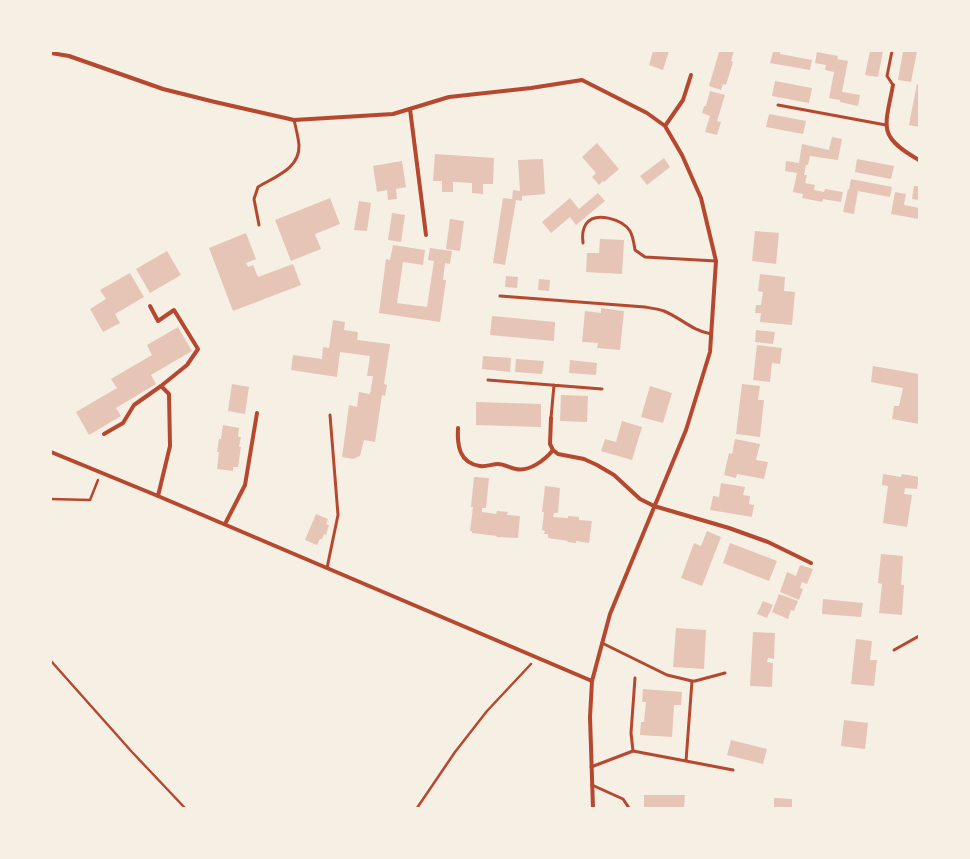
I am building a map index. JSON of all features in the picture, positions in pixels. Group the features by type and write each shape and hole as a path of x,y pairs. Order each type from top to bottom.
{"street":[{"path":"51,53 69,56 163,88 294,120 393,114 449,97 530,88 582,80 646,113 665,126 682,155 701,198 716,261 710,352 686,430 610,614 592,681 590,717 593,808"},
{"path":"665,126 683,100 691,75"},
{"path":"893,85 886,125 888,134 894,144 919,160"},
{"path":"410,109 426,235"},
{"path":"104,434 123,423 134,405 187,365 198,349 174,310 158,321 150,306"},
{"path":"158,496 170,446 169,394 161,386"},
{"path":"226,524 244,485 257,414"},
{"path":"551,418 550,444 553,450 558,454 584,459 597,464 614,475 640,499 654,506 762,539 811,563"},
{"path":"458,428 457,443 459,452 471,464 479,466 500,464 515,469 524,469 541,462 553,450"},
{"path":"51,452 226,524 592,681"}],"lane":[{"path":"892,51 887,76 893,85"},
{"path":"778,105 886,125"},
{"path":"259,225 254,199 258,187 283,173 294,163 298,155 299,146 294,120"},
{"path":"583,243 583,230 586,224 591,220 600,218 612,219 625,226 630,232 635,250 645,257 716,261"},
{"path":"500,296 645,307 663,311 691,328 711,334"},
{"path":"488,380 602,389"},
{"path":"551,418 554,385"},
{"path":"326,568 338,515 330,415"},
{"path":"894,650 919,636"},
{"path":"602,643 667,675 695,681 726,673"},
{"path":"633,751 630,733 635,678"},
{"path":"686,761 692,681"},
{"path":"591,767 633,751 733,770"},
{"path":"592,785 623,799 628,808"}],"path":[{"path":"51,499 90,500 102,473"},
{"path":"417,808 455,752 487,711 537,658"},
{"path":"51,661 132,752 185,808"}],"building":[{"path":"653,51 669,51 663,70 649,65"},
{"path":"716,51 734,51 731,61 733,62 726,85 723,84 721,90 709,86 719,52"},
{"path":"769,51 780,51 780,54 812,60 810,70 770,63 773,52"},
{"path":"870,51 883,51 878,77 865,75"},
{"path":"903,51 917,51 911,82 898,80"},
{"path":"817,52 838,56 837,59 848,61 842,92 860,95 858,106 829,98 834,72 825,70 826,65 815,63"},
{"path":"775,81 812,88 809,103 772,96"},
{"path":"917,84 919,85 919,127 909,125"},
{"path":"710,91 725,95 717,121 721,122 717,135 705,132 710,116 702,113 704,106 706,106"},
{"path":"769,114 806,121 803,134 766,127"},
{"path":"832,137 842,139 838,160 810,156 804,175 807,175 805,183 815,185 814,190 824,192 825,189 843,192 841,202 823,199 822,202 802,198 803,194 793,192 797,173 785,171 786,161 799,163 802,144 829,150"},
{"path":"597,143 619,169 599,185 592,177 596,173 582,157"},
{"path":"435,154 494,158 493,184 483,184 483,194 472,193 472,183 453,182 453,192 442,192 442,181 433,181"},
{"path":"664,158 670,167 647,185 640,176"},
{"path":"543,159 545,194 522,196 522,201 516,200 505,265 493,263 503,198 512,199 513,190 520,191 518,160"},
{"path":"857,159 894,166 891,179 855,172"},
{"path":"402,161 406,187 396,189 397,199 388,200 387,190 377,192 373,166"},
{"path":"851,179 892,187 890,197 858,191 854,214 843,212"},
{"path":"914,186 919,186 919,200 912,199"},
{"path":"895,192 906,194 904,205 919,208 919,219 891,214"},
{"path":"598,193 605,201 576,225 570,217 551,233 542,222 570,198 579,209"},
{"path":"330,198 340,224 315,234 321,249 291,261 275,220"},
{"path":"359,201 371,203 367,231 354,230"},
{"path":"392,213 405,215 401,242 388,240"},
{"path":"450,219 464,221 460,251 446,249"},
{"path":"755,231 779,233 776,264 752,261"},
{"path":"246,233 256,259 246,263 248,267 253,265 258,277 293,264 301,285 233,311 209,248"},
{"path":"600,239 624,240 622,274 586,272 587,253 599,253"},
{"path":"393,245 425,250 423,265 403,262 397,303 427,307 434,261 428,260 430,248 452,251 450,264 445,263 443,280 446,280 440,322 379,313 386,259 390,260"},
{"path":"167,251 181,275 150,293 136,269"},
{"path":"130,273 144,297 115,314 120,323 103,332 90,309 106,299 100,290"},
{"path":"760,274 785,277 784,291 795,292 792,325 760,322 761,313 755,313 756,305 761,305 763,292 758,291"},
{"path":"506,276 518,277 517,288 505,287"},
{"path":"539,279 550,280 549,291 538,290"},
{"path":"601,308 624,311 620,350 597,348 598,343 582,342 585,311 601,313"},
{"path":"492,316 555,322 554,341 490,335"},
{"path":"333,320 345,322 344,330 358,332 357,340 390,344 384,384 387,385 385,396 382,395 375,442 364,440 360,456 353,459 342,457 349,405 357,407 359,392 370,394 373,376 367,376 370,356 340,352 337,377 291,370 293,355 322,359 323,347 329,348"},
{"path":"178,327 192,351 151,375 156,384 116,408 121,416 89,435 76,412 117,388 111,379 152,355 147,345"},
{"path":"756,330 775,332 773,344 755,342"},
{"path":"757,345 782,348 780,364 772,363 770,382 753,380"},
{"path":"483,356 511,358 510,372 482,369"},
{"path":"516,359 544,361 542,374 515,372"},
{"path":"570,360 597,363 596,375 569,373"},
{"path":"873,366 919,374 919,424 892,419 894,406 899,406 903,388 871,382"},
{"path":"232,384 249,387 245,414 228,411"},
{"path":"742,384 760,386 758,400 764,400 760,437 736,434"},
{"path":"650,386 672,393 663,423 641,417"},
{"path":"561,395 588,396 587,422 560,421"},
{"path":"476,402 541,404 541,427 476,425"},
{"path":"622,421 642,427 632,460 601,451 605,439 616,442"},
{"path":"223,425 239,428 238,437 241,437 238,467 233,467 233,471 217,469 219,452 217,452"},
{"path":"735,439 760,444 756,460 768,462 764,479 737,474 736,478 724,475 729,453 732,454"},
{"path":"883,474 901,477 902,474 919,477 917,489 905,488 904,494 912,495 907,527 883,523 888,486 882,485"},
{"path":"474,477 489,478 486,508 482,508 482,512 496,514 497,511 508,512 507,515 520,516 518,538 496,537 497,536 472,533 472,531 470,531 473,507 471,507"},
{"path":"721,483 745,487 743,495 750,496 749,504 754,505 752,517 710,510 713,496 719,497"},
{"path":"545,486 560,488 558,513 554,513 553,517 579,517 579,520 592,521 589,543 576,541 576,543 567,542 568,541 548,538 548,534 544,534 545,531 542,530 544,512 542,512"},
{"path":"316,514 328,519 326,524 329,525 326,535 324,534 317,545 305,540"},
{"path":"707,531 721,537 702,586 681,578 694,543 701,546"},
{"path":"730,543 777,561 769,581 723,563"},
{"path":"881,554 903,556 901,585 904,585 902,615 879,613 882,584 878,583"},
{"path":"800,565 813,569 807,584 802,582 800,588 803,589 799,600 780,592 787,572 796,576"},
{"path":"779,594 798,601 794,611 791,610 788,619 772,612"},
{"path":"823,599 863,603 861,617 822,614"},
{"path":"763,601 773,605 767,618 757,614"},
{"path":"676,628 706,630 704,669 673,667"},
{"path":"753,632 775,633 774,659 768,658 767,662 773,663 772,687 750,686"},
{"path":"856,639 872,641 870,660 877,660 874,686 851,684"},
{"path":"643,689 682,692 681,705 674,705 672,737 640,735 641,722 644,722 646,702 642,702"},
{"path":"844,720 868,723 865,749 841,746"},
{"path":"731,740 767,749 763,764 727,755"},
{"path":"644,795 685,795 684,808 644,808"},
{"path":"774,798 792,799 792,808 774,808"}]}
